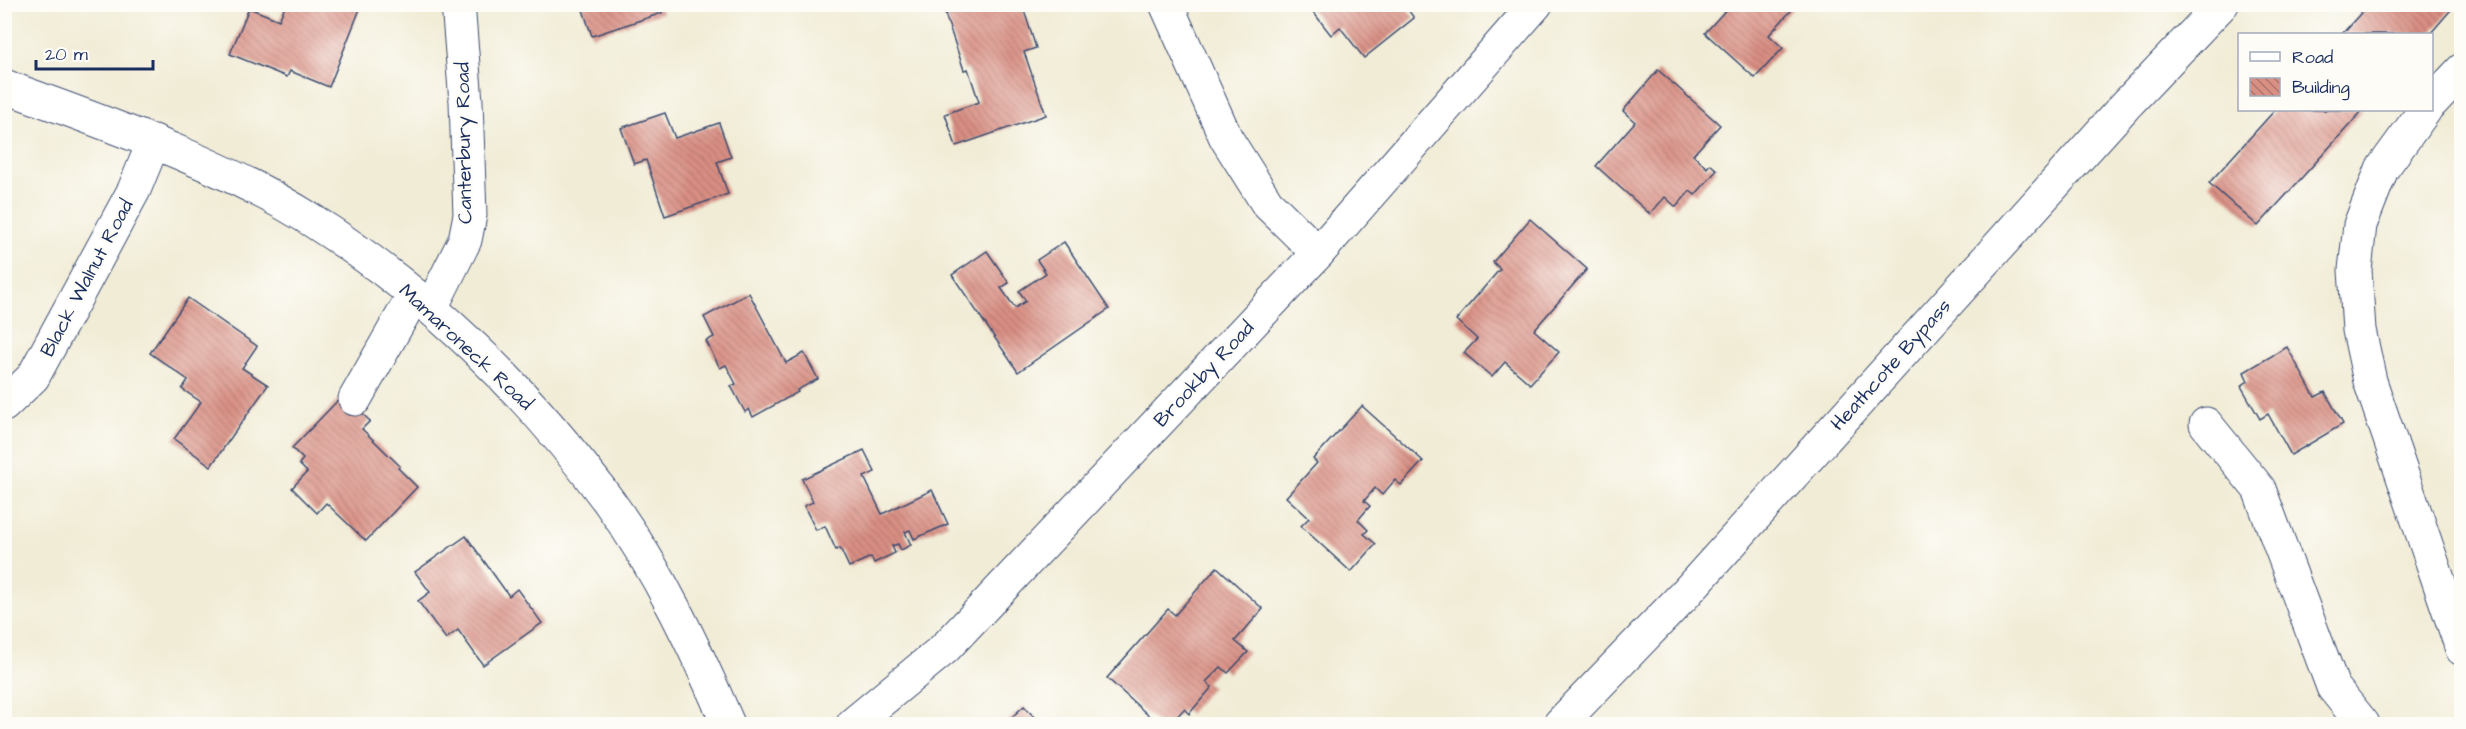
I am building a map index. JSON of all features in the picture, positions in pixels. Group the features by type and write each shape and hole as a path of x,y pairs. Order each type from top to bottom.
{"street":[{"name":"Canterbury Road","path":"355,399 465,240 470,215 466,102 458,4"},
{"path":"1166,4 1226,138 1267,203 1318,253"},
{"name":"Brookby Road","path":"853,724 945,648 1318,253 1536,4"},
{"name":"Heathcote Bypass","path":"1560,724 1685,594 2117,114 2222,4"},
{"path":"2433,101 2462,70"},
{"name":"Mamaroneck Road","path":"4,86 154,141 237,180 312,220 423,302 508,382 611,504 656,575 692,642 728,724"},
{"path":"2424,111 2382,169 2360,225 2355,270 2358,320 2370,381 2462,650"},
{"name":"Black Walnut Road","path":"4,405 33,377 134,190 154,141"},
{"path":"2206,424 2259,489 2332,687 2363,724"}],"building":[{"path":"286,4 362,4 329,87 290,71 287,77 230,54 249,8 279,20"},
{"path":"581,4 659,4 662,13 592,36"},
{"path":"972,4 1022,4 1036,48 1024,52 1046,115 956,146 945,114 979,102 968,69 964,70 945,14"},
{"path":"1307,4 1404,4 1414,18 1364,58 1340,27 1331,35"},
{"path":"1731,4 1797,4 1769,35 1783,48 1755,78 1705,33"},
{"path":"2369,4 2456,4 2431,33 2343,33"},
{"path":"1658,70 1720,125 1693,155 1707,168 1710,164 1717,170 1695,195 1690,191 1676,207 1665,197 1650,214 1596,166 1635,122 1623,111"},
{"path":"2274,111 2362,111 2258,226 2209,183"},
{"path":"665,113 675,138 719,123 731,157 717,162 728,194 665,216 646,160 634,164 621,128"},
{"path":"1530,219 1587,269 1534,330 1559,352 1530,384 1505,362 1492,377 1464,353 1477,339 1456,320 1500,269 1493,262"},
{"path":"1064,242 1109,309 1018,372 952,275 987,251 1009,283 1001,288 1015,308 1026,301 1019,291 1046,273 1037,260"},
{"path":"749,293 786,363 804,353 818,379 753,417 749,409 745,412 731,386 736,384 726,365 720,368 706,341 714,337 704,317"},
{"path":"188,298 257,346 242,368 268,385 211,466 174,439 201,402 182,389 188,380 150,353"},
{"path":"2287,347 2315,397 2325,392 2343,424 2291,455 2268,414 2260,419 2241,386 2248,381 2244,372"},
{"path":"343,395 370,421 362,429 400,466 398,468 417,487 366,541 326,503 317,513 292,488 307,472 299,464 303,459 292,448"},
{"path":"1362,406 1423,461 1401,485 1395,480 1382,495 1375,488 1364,501 1370,506 1358,520 1368,530 1364,534 1376,544 1351,572 1301,526 1309,518 1286,497 1317,463 1313,459"},
{"path":"864,450 875,472 864,477 882,514 932,490 948,524 914,539 910,530 905,532 911,545 901,550 898,544 892,546 895,553 874,563 871,557 849,567 840,548 836,550 825,526 816,530 804,506 813,502 802,479"},
{"path":"466,536 509,596 517,589 542,623 483,665 458,630 446,639 418,601 430,592 415,572"},
{"path":"1217,567 1263,609 1235,641 1248,652 1228,673 1221,667 1206,682 1212,687 1189,714 1184,709 1170,724 1158,724 1107,678 1168,609 1175,615"},
{"path":"1024,706 1041,724 1004,724"}]}
